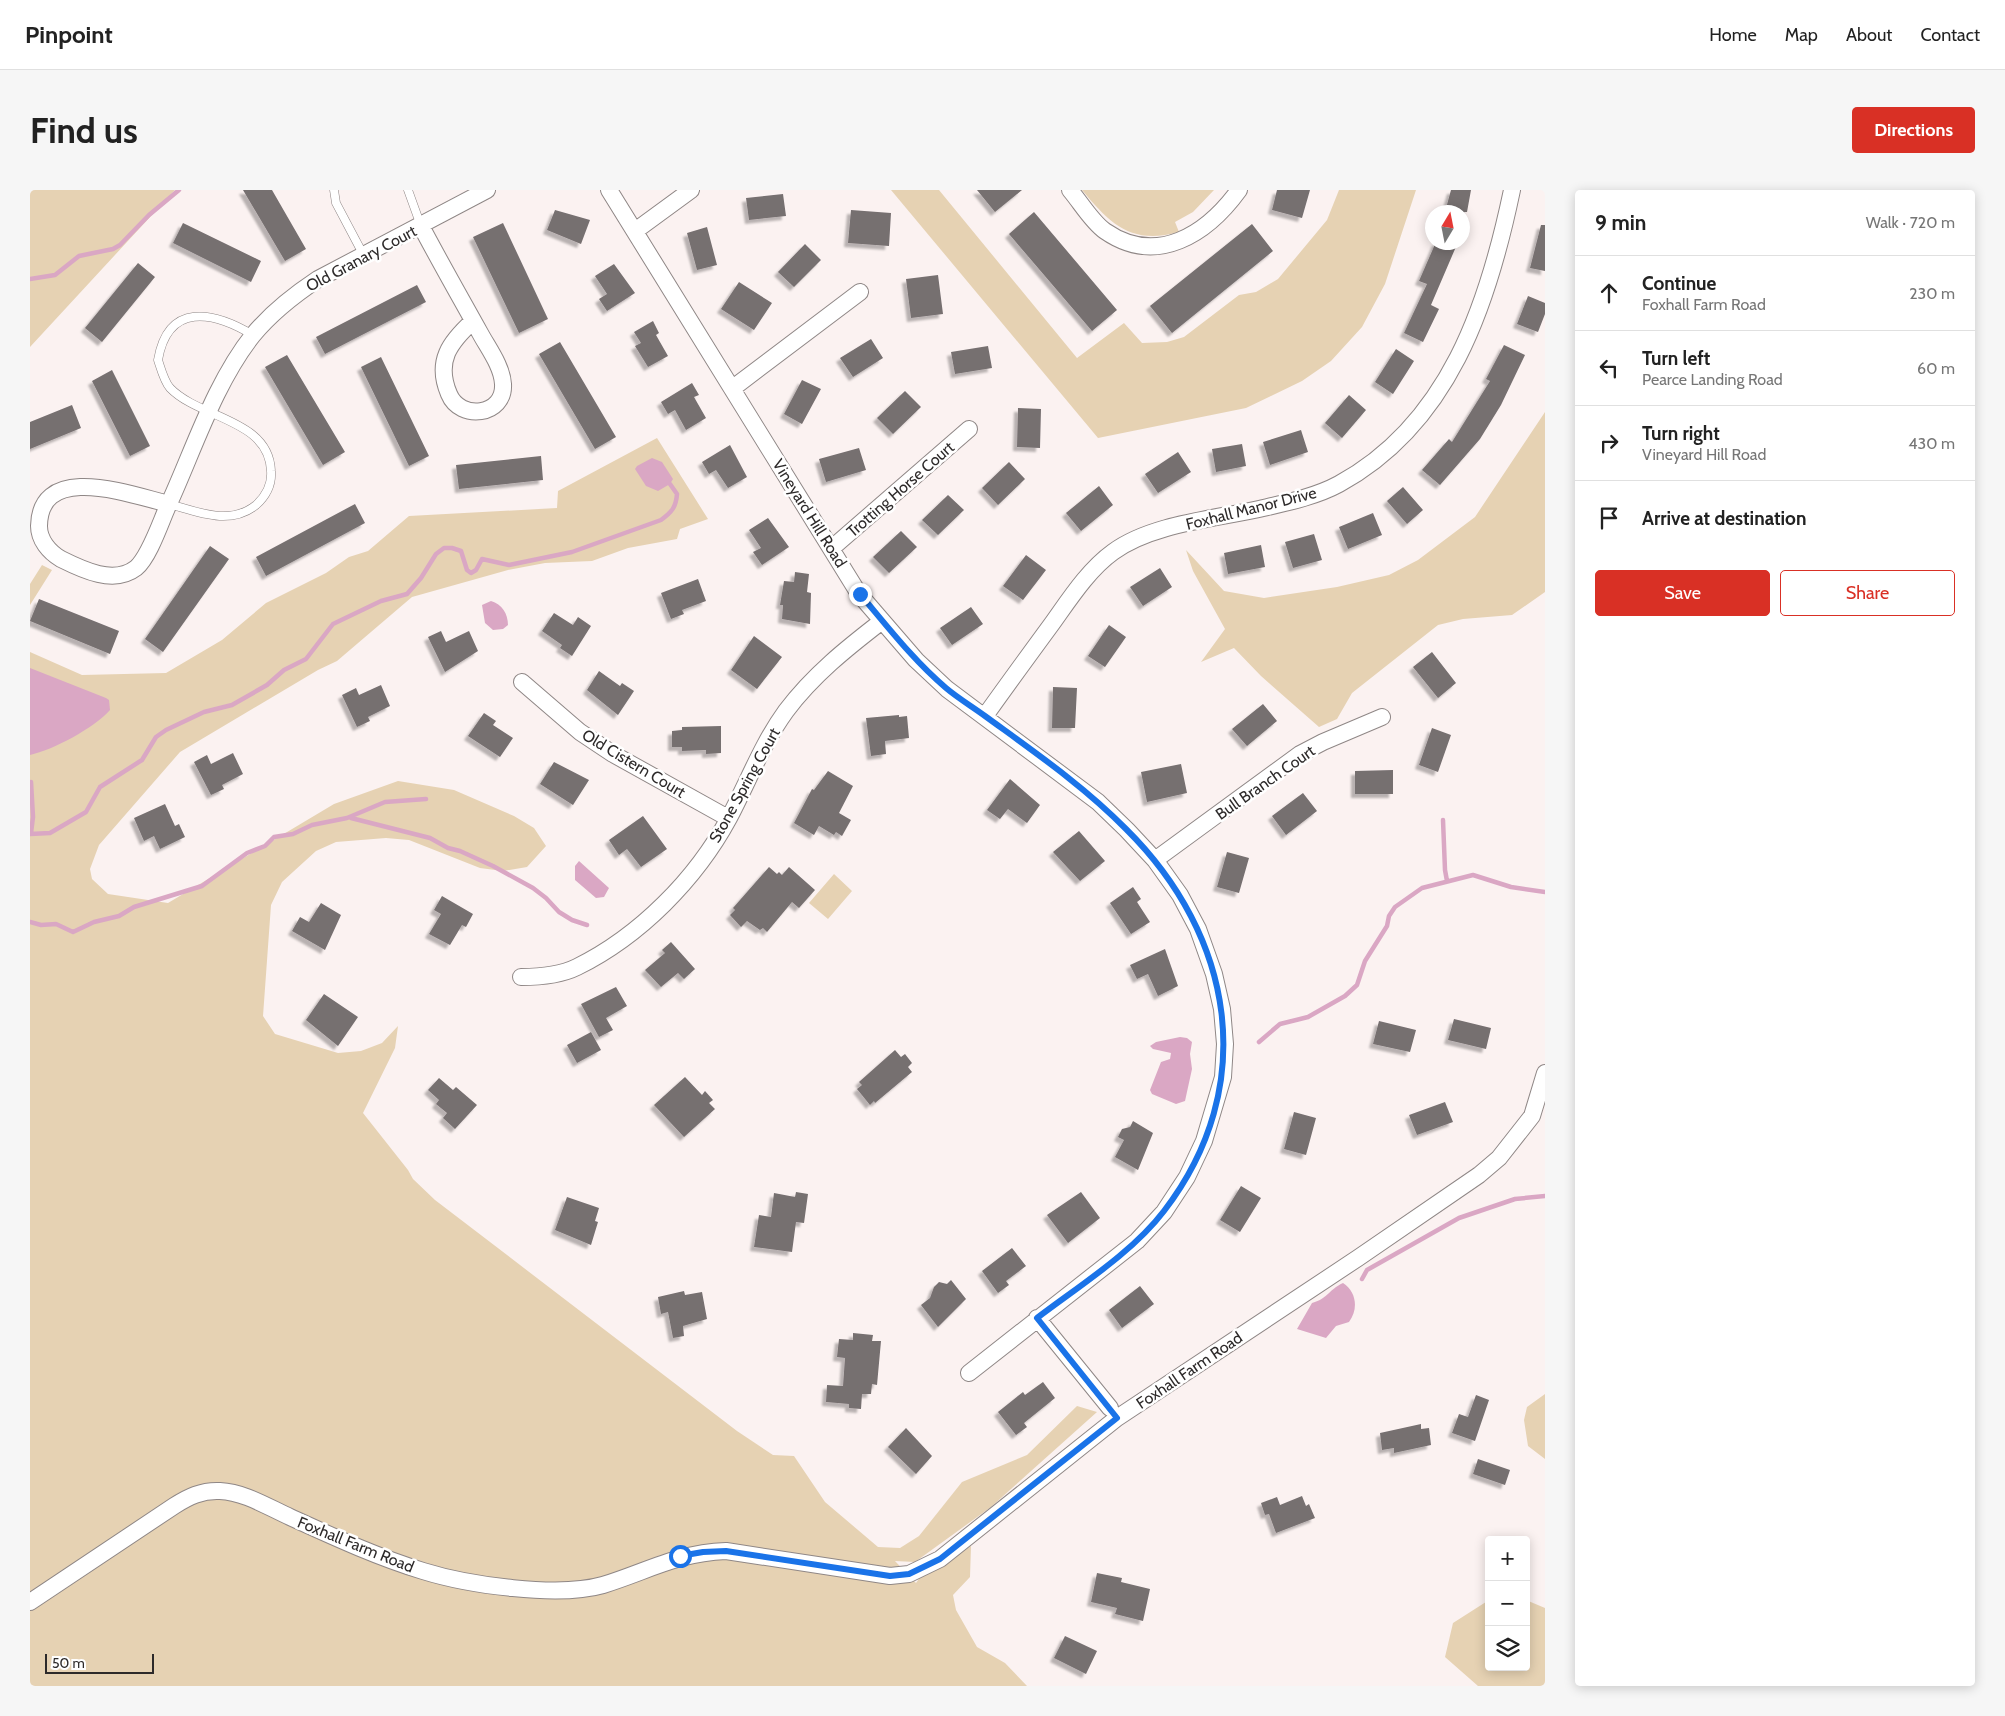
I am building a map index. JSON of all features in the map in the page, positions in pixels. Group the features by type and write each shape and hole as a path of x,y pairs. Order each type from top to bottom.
{"street":[{"name":"Old Granary Court","path":"169,504 97,487 70,486 52,497 44,506 39,528 42,540 48,549 60,558 103,576 117,576 136,567 144,559 169,504 209,412 238,356 270,316 297,293 363,254 421,226 487,190"},
{"name":"Vineyard Hill Road","path":"609,190 860,594 916,660 947,689 1098,802 1155,860 1180,895 1198,930 1214,974 1222,1009 1223,1078 1216,1107 1204,1142 1187,1178 1164,1212 1137,1241 969,1373"},
{"path":"635,231 691,190"},
{"path":"1070,190 1104,230 1123,241 1140,247 1162,247 1184,239 1202,227 1226,209 1239,190"},
{"name":"Foxhall Manor Drive","path":"985,716 1070,598 1113,551 1136,538 1176,526 1259,509 1301,498 1338,484 1374,461 1401,440 1426,412 1449,374 1474,324 1491,276 1512,190"},
{"path":"421,226 502,372 504,385 502,396 496,405 476,413 465,411 455,404 444,378 448,349 457,336 473,321"},
{"path":"733,388 860,292"},
{"name":"Trotting Horse Court","path":"832,548 969,429"},
{"name":"Stone Spring Court","path":"521,977 537,977 576,968 633,931 685,880 728,818 763,748 785,712 825,668 882,620"},
{"name":"Old Cistern Court","path":"522,682 580,732 613,754 728,818"},
{"name":"Bull Branch Court","path":"1155,860 1300,754 1382,717"},
{"name":"Foxhall Farm Road","path":"30,1602 174,1506 190,1496 207,1491 236,1494 380,1557 454,1580 536,1589 575,1588 600,1585 680,1556 726,1551 890,1576 909,1574 940,1559 1114,1413 1358,1258 1478,1175 1499,1158 1532,1116 1545,1073"},
{"path":"1037,1318 1114,1413"}],"lane":[{"path":"334,190 336,203 363,254"},
{"path":"408,190 421,226"},
{"path":"169,504 213,516 238,515 252,509 262,500 269,488 271,462 266,450 257,438 245,429 183,398 169,387 158,360 166,335 174,325 183,319 208,316 234,324 253,335"}],"shaded area":[{"path":"30,190 175,190 30,347"},
{"path":"891,190 939,190 1077,358 1124,323 1142,343 1167,342 1184,337 1239,295 1256,292 1278,279 1327,220 1339,190 1416,190 1385,284 1362,327 1331,361 1302,381 1246,408 1098,438"},
{"path":"1082,190 1214,190 1193,212 1175,222 1179,232 1148,236 1135,234 1113,222"},
{"path":"1545,412 1545,592 1512,615 1463,619 1438,625 1352,693 1337,719 1319,727 1261,676 1234,648 1201,662 1225,629 1193,571 1186,550 1224,591 1264,598 1337,587 1389,575 1418,560 1475,517"},
{"path":"657,438 708,519 680,529 677,539 628,548 592,561 545,563 508,570 412,597 337,661 318,670 180,752 99,845 90,869 92,879 108,894 168,903 334,804 398,781 454,790 514,816 534,828 546,846 527,867 503,871 480,868 409,840 386,838 336,842 316,851 282,882 271,905 263,1016 275,1034 338,1053 361,1051 382,1043 398,1026 395,1048 363,1113 413,1179 435,1200 737,1431 773,1455 794,1456 825,1502 878,1547 900,1548 919,1536 962,1482 1027,1455 1077,1406 1097,1412 991,1507 915,1562 895,1561 916,1583 923,1573 971,1546 970,1577 953,1595 956,1610 977,1647 1005,1663 1027,1686 30,1686 30,652 82,675 166,673 222,640 266,603 326,573 349,557 368,551 409,516 557,508 558,491"},
{"path":"652,458 662,462 673,479 670,484 658,491 646,486 635,469"},
{"path":"42,565 52,570 30,605 30,584"},
{"path":"491,601 498,604 506,613 508,625 503,629 493,630 485,623 482,605"},
{"path":"30,668 106,698 109,700 110,710 84,731 50,748 30,755"},
{"path":"579,861 609,888 604,897 596,898 575,880 575,866"},
{"path":"834,874 852,891 828,919 809,903"},
{"path":"1180,1037 1187,1038 1192,1042 1190,1054 1192,1069 1185,1101 1176,1104 1152,1094 1150,1090 1161,1062 1170,1059 1171,1053 1153,1049 1150,1046 1156,1042"},
{"path":"1343,1283 1351,1291 1355,1301 1354,1312 1349,1322 1336,1326 1326,1338 1297,1329 1312,1303 1322,1299"},
{"path":"1545,1394 1545,1459 1528,1446 1524,1420 1527,1407"},
{"path":"1530,1602 1545,1608 1545,1686 1478,1686 1445,1657 1453,1623 1485,1603 1485,1671 1530,1671"}],"building":[{"path":"243,190 272,190 306,249 285,261"},
{"path":"977,190 1022,190 995,212"},
{"path":"1277,190 1310,190 1302,218 1272,210"},
{"path":"1451,190 1471,190 1468,205 1447,205"},
{"path":"783,194 786,216 749,220 746,198"},
{"path":"555,210 590,220 581,244 547,230"},
{"path":"851,210 891,213 889,246 848,243"},
{"path":"1034,212 1117,310 1092,331 1009,234"},
{"path":"183,223 261,261 251,282 173,243"},
{"path":"503,223 548,319 519,333 473,237"},
{"path":"1252,224 1273,251 1172,333 1150,306"},
{"path":"1541,225 1545,225 1545,271 1530,268"},
{"path":"707,227 717,265 697,270 687,233"},
{"path":"805,244 821,260 794,287 778,272"},
{"path":"1433,250 1455,250 1431,305 1439,309 1423,342 1404,333 1427,284 1419,281"},
{"path":"138,263 155,277 102,342 85,328"},
{"path":"614,264 635,293 607,311 599,299 607,294 595,276"},
{"path":"938,275 943,314 911,318 906,279"},
{"path":"739,282 772,303 754,330 721,309"},
{"path":"417,285 426,302 325,354 316,337"},
{"path":"1528,296 1545,303 1545,314 1538,332 1517,324"},
{"path":"653,321 659,333 656,335 668,356 648,367 635,346 641,343 634,332"},
{"path":"871,339 883,358 853,377 840,358"},
{"path":"560,342 616,437 595,449 539,354"},
{"path":"1504,345 1525,355 1501,405 1480,439 1440,485 1422,470 1449,439 1452,442 1490,381 1486,379"},
{"path":"988,346 992,368 955,374 951,352"},
{"path":"1396,349 1414,361 1393,394 1375,382"},
{"path":"287,355 345,452 323,465 265,367"},
{"path":"381,357 429,456 409,466 361,367"},
{"path":"112,370 150,446 130,456 92,381"},
{"path":"802,380 821,389 802,424 784,414"},
{"path":"692,383 699,395 694,397 706,418 686,430 675,410 668,414 661,402"},
{"path":"905,391 921,407 893,434 877,418"},
{"path":"1349,395 1366,410 1342,438 1325,423"},
{"path":"72,405 81,428 30,449 30,422"},
{"path":"1018,408 1041,409 1040,448 1017,447"},
{"path":"1301,430 1308,452 1270,465 1263,442"},
{"path":"1242,444 1246,466 1216,472 1212,449"},
{"path":"730,445 747,477 728,488 716,470 709,474 702,462"},
{"path":"859,448 866,470 826,482 819,459"},
{"path":"1178,452 1191,472 1158,493 1145,474"},
{"path":"541,456 543,480 459,489 456,465"},
{"path":"1009,462 1025,479 998,505 982,488"},
{"path":"1099,486 1113,505 1081,531 1066,513"},
{"path":"1403,487 1423,510 1407,524 1387,501"},
{"path":"948,495 964,510 938,535 922,520"},
{"path":"355,504 365,523 266,576 256,557"},
{"path":"1373,513 1382,535 1348,549 1339,527"},
{"path":"768,518 789,547 762,565 753,552 761,548 749,530"},
{"path":"901,531 917,547 889,573 873,557"},
{"path":"1314,534 1322,560 1293,568 1285,542"},
{"path":"1261,545 1265,567 1228,574 1224,553"},
{"path":"210,546 229,559 163,652 145,639"},
{"path":"1026,555 1046,570 1023,600 1003,586"},
{"path":"1160,568 1172,587 1143,606 1130,587"},
{"path":"795,572 809,574 807,592 811,593 810,624 782,619 783,605 780,605 784,581 794,582"},
{"path":"698,579 706,601 682,610 684,614 671,619 661,593"},
{"path":"39,599 119,631 110,654 30,621"},
{"path":"971,607 983,624 952,645 940,628"},
{"path":"554,613 573,625 578,617 591,626 572,656 560,648 562,645 542,631"},
{"path":"1109,625 1126,637 1105,667 1088,656"},
{"path":"441,631 446,642 469,631 478,651 445,672 428,637"},
{"path":"754,636 782,657 757,689 731,670"},
{"path":"1432,652 1456,683 1438,698 1413,667"},
{"path":"599,671 620,686 622,683 634,691 618,715 587,690"},
{"path":"381,685 390,706 368,717 370,721 357,727 342,695 356,688 359,695"},
{"path":"1053,687 1077,688 1075,728 1052,728"},
{"path":"1263,704 1277,721 1247,746 1232,729"},
{"path":"484,713 496,721 493,725 513,738 500,757 468,736"},
{"path":"899,715 899,717 907,716 909,738 885,741 886,754 871,756 866,718"},
{"path":"721,726 721,753 706,754 706,750 682,751 682,747 672,747 672,731 682,730 682,727"},
{"path":"1432,728 1451,735 1438,772 1419,765"},
{"path":"233,753 243,774 222,785 224,789 211,795 194,762 207,755 211,764"},
{"path":"554,762 589,780 573,805 540,784"},
{"path":"1181,764 1187,793 1147,802 1141,772"},
{"path":"1393,770 1393,794 1355,794 1355,771"},
{"path":"828,771 853,786 839,813 851,820 842,836 836,832 834,835 819,826 814,835 794,823 812,789 814,790"},
{"path":"1010,779 1040,805 1027,823 1008,809 1000,819 987,810"},
{"path":"1303,793 1317,811 1286,835 1272,816"},
{"path":"165,804 175,826 179,824 185,837 160,849 154,836 144,841 134,818"},
{"path":"643,816 667,849 641,867 627,849 619,855 609,840"},
{"path":"1079,831 1105,861 1080,881 1053,852"},
{"path":"1227,852 1249,858 1239,893 1217,887"},
{"path":"769,867 777,874 779,872 782,875 789,867 815,890 799,908 792,902 767,932 763,928 760,930 747,921 741,927 730,915 735,910 733,908"},
{"path":"1133,887 1141,899 1137,902 1150,922 1131,934 1110,903"},
{"path":"442,896 473,914 466,927 462,925 450,945 429,934 441,914 434,910"},
{"path":"321,903 341,915 325,950 292,931 300,917 309,922"},
{"path":"671,942 695,969 684,979 678,973 661,987 645,970 665,953 662,950"},
{"path":"1165,949 1178,986 1158,996 1148,974 1137,979 1130,965"},
{"path":"616,987 627,1006 606,1018 613,1030 599,1037 581,1004"},
{"path":"324,994 358,1017 338,1046 306,1020"},
{"path":"1454,1019 1491,1028 1486,1049 1448,1040"},
{"path":"1379,1021 1416,1030 1410,1052 1373,1044"},
{"path":"591,1032 601,1050 577,1063 567,1045"},
{"path":"895,1050 901,1057 905,1054 912,1063 908,1067 912,1072 875,1103 874,1101 870,1105 857,1089 862,1085 859,1082"},
{"path":"685,1077 702,1095 705,1091 713,1100 709,1103 715,1109 684,1137 654,1105"},
{"path":"439,1078 453,1090 456,1087 477,1105 455,1129 443,1118 447,1113 436,1104 439,1100 428,1090"},
{"path":"1445,1102 1453,1122 1417,1135 1409,1115"},
{"path":"1294,1112 1316,1118 1306,1155 1284,1149"},
{"path":"1133,1121 1153,1133 1138,1170 1115,1157 1124,1140 1118,1137 1122,1129 1130,1127"},
{"path":"1241,1186 1261,1198 1240,1232 1220,1220"},
{"path":"796,1192 808,1194 804,1223 796,1222 792,1252 754,1247 759,1215 771,1217 774,1193 795,1197"},
{"path":"1081,1192 1100,1218 1068,1243 1047,1215"},
{"path":"567,1197 599,1208 595,1221 598,1222 591,1245 555,1230"},
{"path":"1012,1248 1026,1266 1006,1281 1009,1285 998,1293 982,1271"},
{"path":"951,1280 966,1299 938,1327 921,1305 930,1298 934,1287 939,1282 947,1284"},
{"path":"1140,1286 1154,1304 1122,1328 1109,1310"},
{"path":"684,1291 685,1295 702,1292 707,1319 683,1326 684,1336 673,1338 668,1312 661,1314 658,1297"},
{"path":"853,1333 873,1335 872,1341 881,1341 877,1385 872,1384 871,1394 862,1394 861,1409 849,1408 849,1404 826,1402 827,1385 843,1386 845,1358 837,1357 839,1339 853,1340"},
{"path":"1043,1382 1055,1398 1024,1423 1027,1427 1016,1435 998,1412 1023,1392 1025,1395"},
{"path":"1476,1395 1489,1400 1475,1441 1452,1433 1459,1414 1468,1417"},
{"path":"1421,1424 1421,1429 1429,1428 1431,1445 1394,1453 1394,1448 1382,1450 1380,1433"},
{"path":"906,1428 932,1456 916,1474 888,1447"},
{"path":"1478,1459 1510,1470 1505,1485 1473,1474"},
{"path":"1302,1496 1306,1506 1309,1504 1315,1518 1276,1533 1269,1514 1265,1515 1261,1503 1277,1497 1280,1505"},
{"path":"1097,1573 1122,1578 1121,1582 1150,1589 1143,1621 1115,1614 1117,1608 1091,1602"},
{"path":"1065,1636 1097,1651 1086,1674 1054,1658"}],"waterway":[{"path":"30,279 55,275 79,256 113,249 120,245 149,215 179,190"},
{"path":"30,834 50,833 86,812 100,787 142,760 156,737 166,730 204,712 232,705 267,685 284,670 306,659 333,624 381,601 407,594 421,578 436,554 444,548 461,551 467,570 471,573 476,570 482,559 509,565 572,552 661,520 671,512 676,502 677,494 670,484"},
{"path":"31,782 33,817 31,833"},
{"path":"30,922 41,925 56,924 73,932 94,922 119,916 134,907 202,886 247,853 265,846 274,837 293,834 312,825 347,818 385,802 426,799"},
{"path":"351,818 430,838 448,848 460,851 493,866 533,888 559,912 572,920 587,925"},
{"path":"1443,820 1447,881"},
{"path":"1259,1042 1280,1024 1308,1017 1345,996 1357,985 1365,961 1387,926 1389,916 1395,907 1422,888 1473,875 1511,887 1545,892"},
{"path":"1362,1279 1367,1270 1459,1218 1515,1199 1545,1196"}],"route":[{"path":"680,1556 726,1551 890,1576 909,1574 940,1559 1015,1502 1117,1418 1037,1318 1137,1241 1164,1212 1187,1178 1204,1142 1216,1107 1223,1078 1222,1009 1214,974 1198,930 1180,895 1155,860 1098,802 947,689 916,660 860,594"}]}
